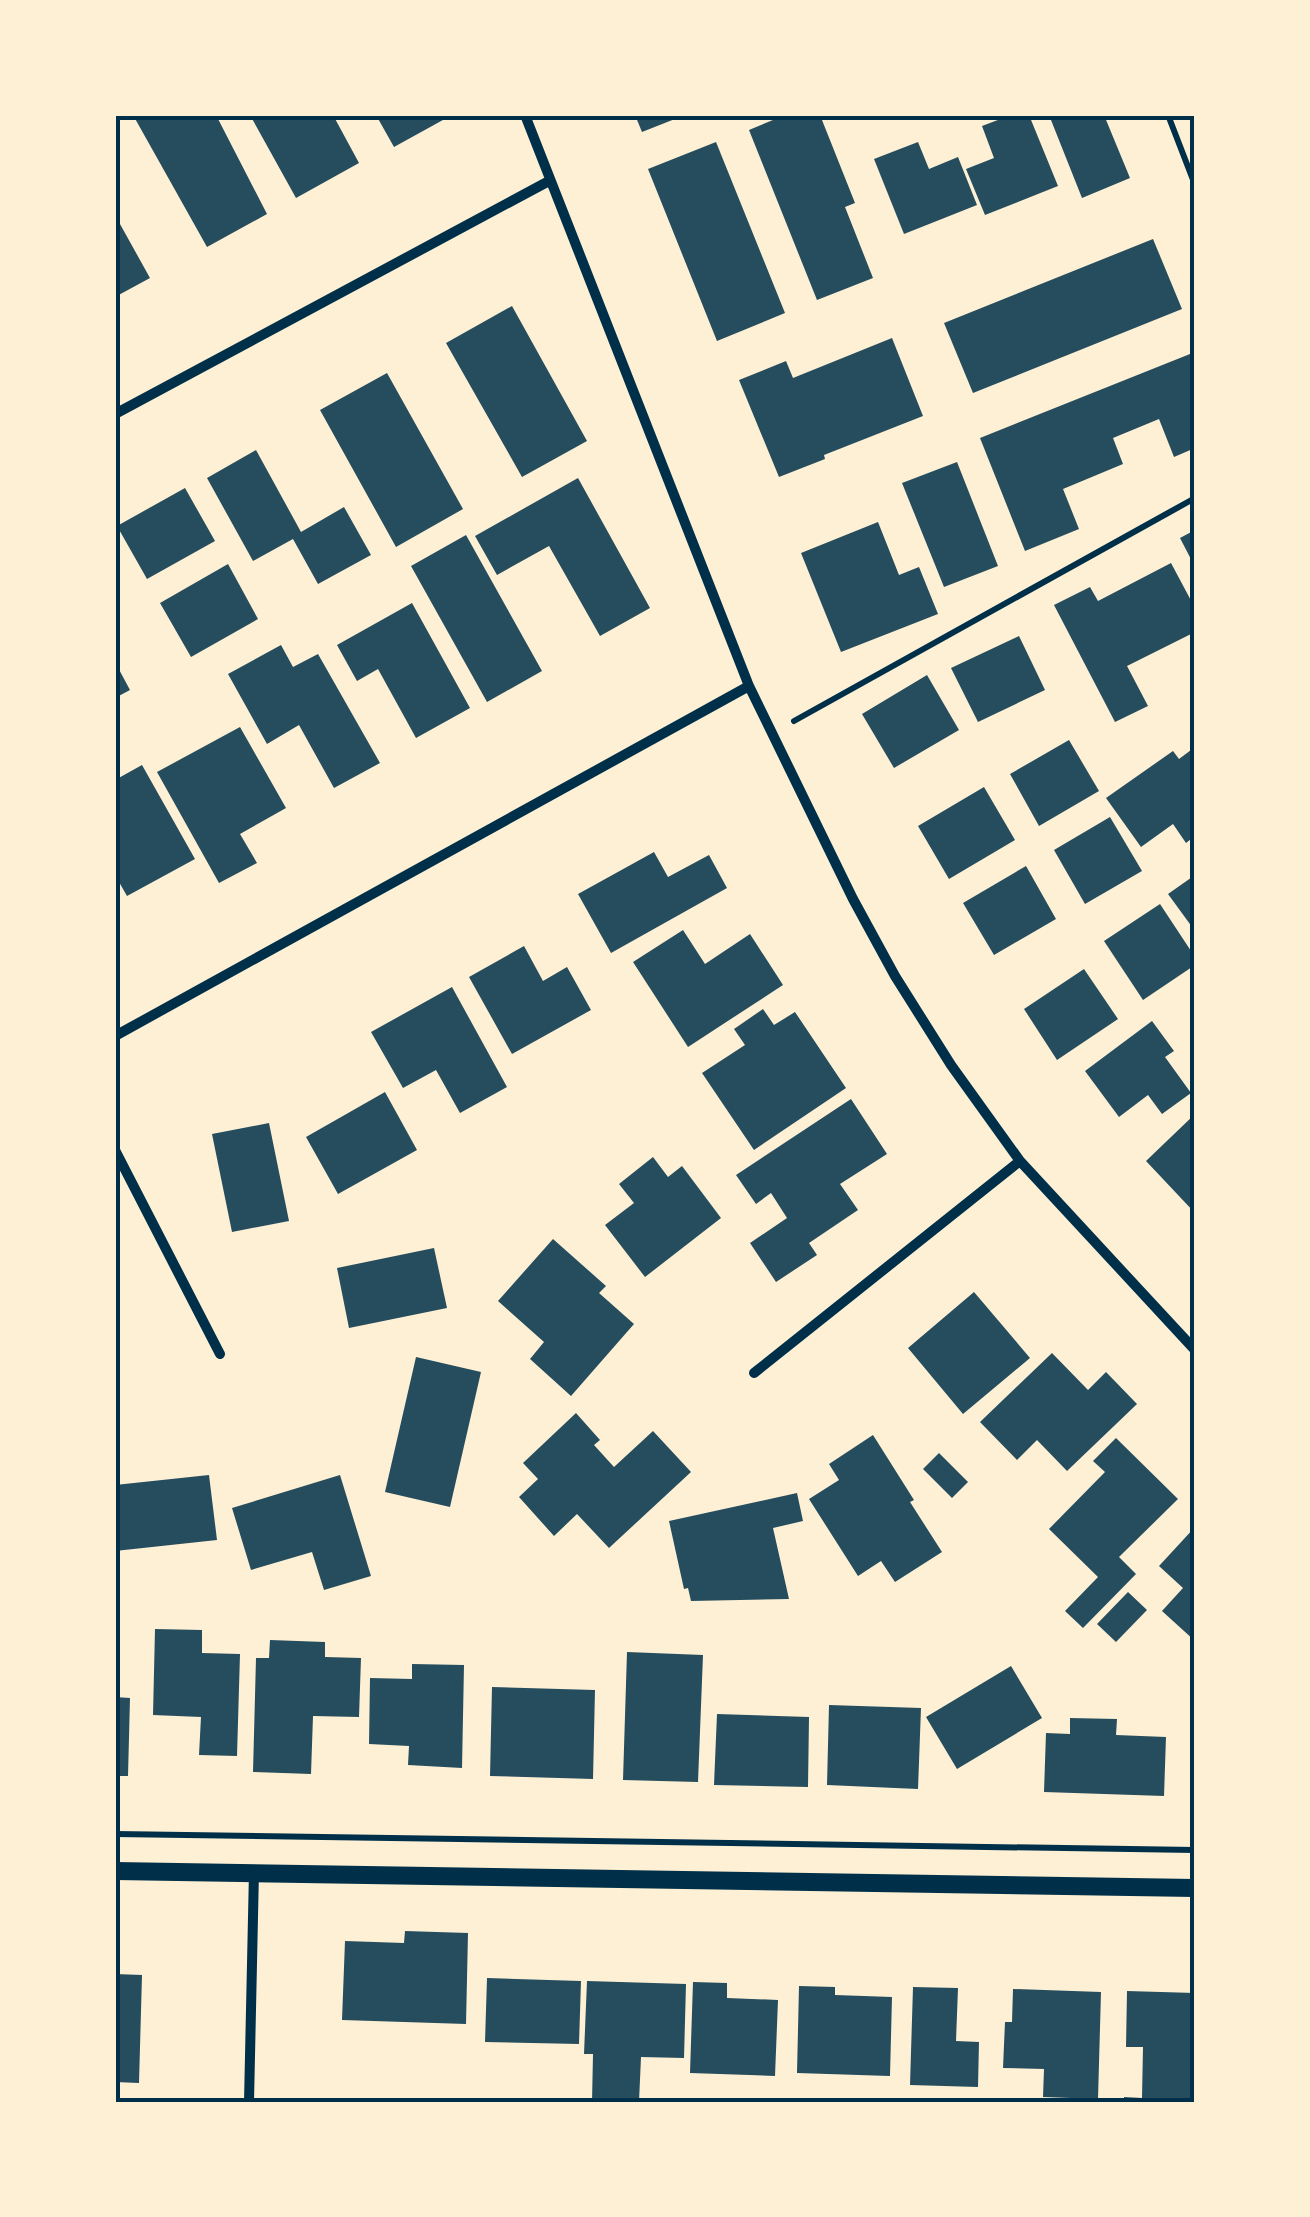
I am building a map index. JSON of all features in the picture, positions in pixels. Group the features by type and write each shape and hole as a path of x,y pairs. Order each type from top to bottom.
{"street":[{"path":"524,115 749,686 813,822 895,976 951,1065 1020,1161 1195,1350"},
{"path":"115,414 549,181"},
{"path":"115,1036 749,686"},
{"path":"115,1150 220,1354"},
{"path":"754,1373 1020,1161"},
{"path":"115,1871 1195,1888"},
{"path":"249,2102 254,1871"}],"path":[{"path":"1168,115 1195,185"},
{"path":"790,724 1195,498"},
{"path":"115,1834 1195,1850"}],"building":[{"path":"133,115 216,115 267,214 207,247"},
{"path":"250,115 333,115 359,163 296,198"},
{"path":"376,115 452,115 394,147"},
{"path":"635,115 685,115 642,132"},
{"path":"785,115 820,115 855,203 845,207 873,278 817,300 749,130"},
{"path":"1011,115 1029,115 1058,186 985,215 966,169 994,158 982,126"},
{"path":"1049,115 1104,115 1130,178 1082,198"},
{"path":"716,142 785,313 717,341 648,169"},
{"path":"918,142 929,169 958,157 977,205 904,234 874,159"},
{"path":"115,215 150,278 115,297"},
{"path":"1153,239 1182,309 973,393 944,323"},
{"path":"512,306 587,441 522,477 446,343"},
{"path":"892,338 923,416 779,477 739,380 786,361 793,378"},
{"path":"1195,352 1195,448 1174,457 1159,419 1113,438 1123,464 1063,489 1079,529 1025,551 980,438"},
{"path":"387,373 463,509 396,547 320,410"},
{"path":"256,450 301,532 344,507 371,555 318,584 293,539 253,561 207,478"},
{"path":"957,462 998,566 944,587 902,483"},
{"path":"578,478 650,608 600,636 549,546 497,575 475,536"},
{"path":"185,488 215,541 147,579 117,526"},
{"path":"878,522 899,575 919,567 938,614 841,652 801,553"},
{"path":"1195,530 1195,567 1180,538"},
{"path":"466,535 542,671 487,702 411,566"},
{"path":"1171,563 1195,608 1195,632 1127,666 1148,706 1115,722 1054,605 1090,587 1098,601"},
{"path":"228,564 258,619 191,657 160,603"},
{"path":"412,603 470,708 416,738 378,669 357,681 337,645"},
{"path":"1019,636 1045,690 978,722 951,668"},
{"path":"281,645 293,667 318,654 380,763 334,788 299,725 267,744 228,674"},
{"path":"115,662 130,690 115,698"},
{"path":"927,675 959,730 894,768 862,714"},
{"path":"240,727 286,808 240,834 257,863 219,883 157,772"},
{"path":"1069,740 1099,791 1039,826 1010,774"},
{"path":"1195,747 1195,836 1186,843 1173,824 1141,847 1106,798 1173,751 1179,759"},
{"path":"142,765 195,859 127,896 115,875 115,829 120,826 115,816 115,780"},
{"path":"984,787 1015,840 949,879 918,826"},
{"path":"1110,817 1142,871 1085,904 1054,850"},
{"path":"654,852 668,877 709,855 727,888 611,953 578,894"},
{"path":"1026,866 1056,919 994,955 963,903"},
{"path":"1195,875 1195,931 1168,894"},
{"path":"1160,904 1195,957 1195,965 1143,1000 1104,941"},
{"path":"683,930 705,964 750,934 783,985 688,1047 633,962"},
{"path":"524,946 543,981 567,967 591,1010 512,1054 469,977"},
{"path":"1084,969 1118,1019 1057,1060 1024,1009"},
{"path":"452,987 507,1087 460,1113 436,1070 403,1088 371,1032"},
{"path":"763,1009 774,1025 795,1012 846,1088 754,1150 702,1073 745,1045 734,1029"},
{"path":"1152,1021 1174,1051 1165,1057 1191,1093 1162,1114 1148,1095 1119,1117 1085,1071"},
{"path":"385,1092 417,1150 338,1194 306,1137"},
{"path":"851,1099 887,1154 840,1184 858,1210 809,1243 817,1255 776,1282 750,1243 787,1218 771,1193 756,1204 736,1175"},
{"path":"1195,1114 1195,1213 1146,1161"},
{"path":"269,1123 289,1221 232,1232 212,1134"},
{"path":"653,1157 668,1177 682,1166 721,1218 645,1277 605,1225 634,1203 619,1184"},
{"path":"553,1239 606,1286 599,1293 634,1324 571,1396 530,1359 544,1342 498,1301"},
{"path":"434,1248 447,1308 349,1328 337,1268"},
{"path":"974,1292 1030,1358 963,1414 908,1348"},
{"path":"1052,1353 1088,1390 1106,1372 1137,1404 1067,1471 1037,1440 1017,1460 980,1422"},
{"path":"416,1357 481,1372 450,1507 385,1492"},
{"path":"576,1413 600,1440 594,1445 614,1467 653,1431 691,1472 609,1548 577,1514 554,1536 519,1497 538,1479 523,1463"},
{"path":"873,1435 942,1552 895,1582 881,1561 858,1576 809,1499 839,1480 829,1464"},
{"path":"1116,1438 1178,1499 1119,1557 1136,1574 1083,1628 1065,1611 1098,1577 1049,1529 1105,1472 1093,1461"},
{"path":"939,1453 968,1482 952,1498 923,1469"},
{"path":"209,1475 217,1540 115,1551 115,1485"},
{"path":"340,1475 371,1576 324,1590 312,1552 251,1570 232,1508"},
{"path":"797,1493 803,1521 773,1528 789,1599 691,1601 688,1588 684,1589 669,1521"},
{"path":"1195,1527 1195,1641 1162,1611 1183,1588 1159,1566"},
{"path":"1128,1592 1147,1610 1116,1642 1097,1624"},
{"path":"155,1629 202,1630 202,1653 240,1654 237,1756 199,1755 201,1717 153,1715"},
{"path":"270,1640 325,1642 325,1657 361,1658 359,1717 313,1716 311,1774 253,1772 256,1658 269,1658"},
{"path":"627,1652 703,1655 698,1782 623,1780"},
{"path":"412,1664 464,1665 462,1768 408,1765 409,1746 369,1744 370,1678 412,1679"},
{"path":"1011,1666 1042,1718 957,1769 926,1717"},
{"path":"492,1687 595,1690 593,1779 490,1776"},
{"path":"115,1697 130,1698 128,1776 115,1776"},
{"path":"829,1705 921,1708 918,1789 827,1785"},
{"path":"717,1714 809,1717 808,1787 714,1785"},
{"path":"1070,1718 1117,1719 1116,1735 1166,1737 1164,1796 1044,1792 1046,1733 1070,1734"},
{"path":"405,1931 468,1933 466,2024 342,2020 345,1941 404,1943"},
{"path":"115,1974 142,1975 139,2083 115,2082"},
{"path":"487,1978 581,1981 579,2044 485,2042"},
{"path":"587,1981 686,1984 684,2058 641,2057 639,2102 592,2102 593,2054 584,2054"},
{"path":"693,1982 727,1983 727,1998 778,2000 775,2076 690,2073"},
{"path":"799,1986 835,1987 835,1995 892,1997 890,2076 797,2073"},
{"path":"913,1987 958,1988 956,2041 979,2042 978,2087 910,2085"},
{"path":"1013,1989 1101,1992 1098,2099 1043,2097 1044,2069 1003,2068 1005,2022 1012,2022"},
{"path":"1127,1991 1195,1993 1195,2102 1124,2102 1124,2097 1142,2098 1143,2047 1126,2047"}]}
